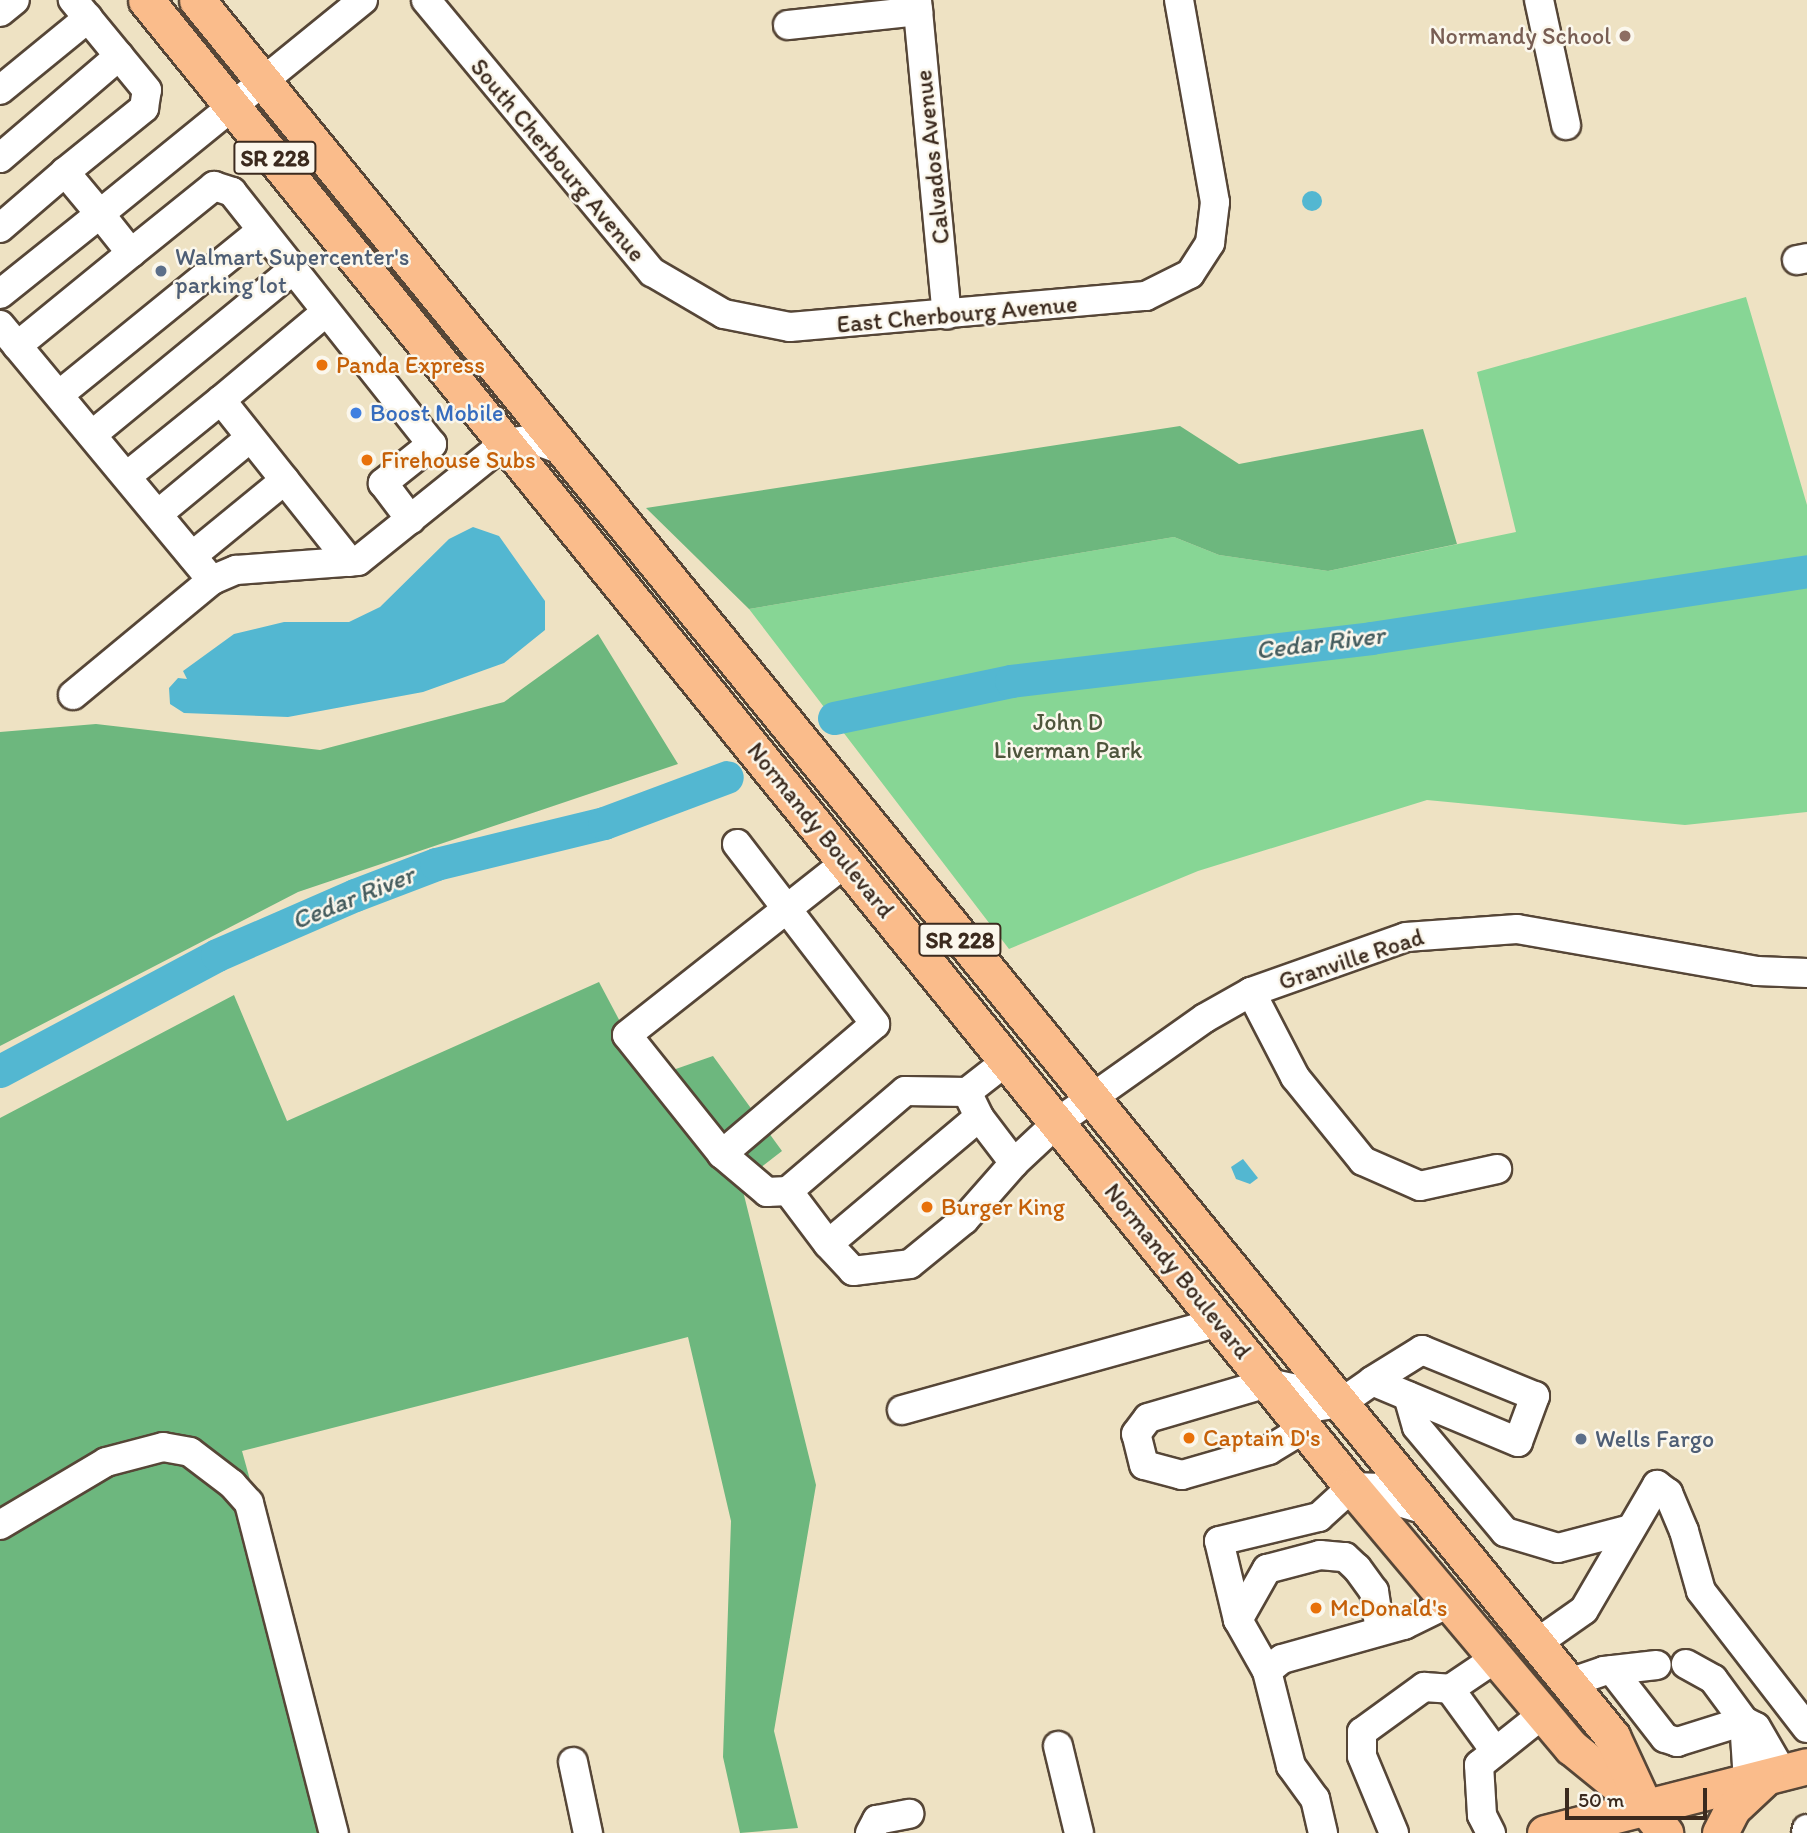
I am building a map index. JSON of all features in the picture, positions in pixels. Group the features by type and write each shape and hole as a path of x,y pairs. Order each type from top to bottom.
{"main road":[{"name":"Normandy Boulevard","path":"146,0 847,861 1352,1487 1571,1747 1655,1820"},
{"name":"Normandy Boulevard","path":"197,0 979,963 1537,1643 1612,1737 1655,1820"},
{"path":"847,861 880,869 960,959 979,963"},
{"path":"1545,1833 1655,1820 1776,1774"},
{"path":"1720,1833 1733,1808 1776,1774"}],"street":[{"path":"0,12 15,0"},
{"path":"0,294 100,214 230,102 363,0"},
{"name":"South Cherbourg Avenue","path":"426,0 635,256 702,305"},
{"name":"East Cherbourg Avenue","path":"702,305 790,327 1146,296 1171,288 1202,258 1215,225 1215,202 1179,0"},
{"path":"1539,0 1566,125"},
{"path":"788,24 917,5"},
{"name":"Calvados Avenue","path":"917,5 947,315"},
{"path":"0,90 80,9 146,90 144,108 0,228"},
{"path":"0,158 119,56"},
{"path":"65,172 131,253"},
{"path":"212,580 60,394 9,336 131,253 214,186 232,192 432,444 383,483 411,520"},
{"path":"60,394 262,230"},
{"path":"93,434 293,270"},
{"path":"127,476 326,312"},
{"path":"220,400 350,562"},
{"path":"158,514 250,438"},
{"path":"73,695 212,580 236,570 350,562 411,520 505,443 532,439 560,449"},
{"path":"192,556 285,480"},
{"path":"722,1154 875,1024 737,844"},
{"path":"847,861 627,1035 722,1154 768,1192 788,1191 905,1091 967,1092 1008,1060"},
{"name":"Granville Road","path":"828,1244 853,1271 910,1264 964,1220 1014,1163 1058,1122 1251,992 1406,937 1460,929 1517,929 1807,973"},
{"path":"1251,992 1295,1077 1363,1161 1420,1186 1497,1169"},
{"path":"967,1092 979,1117 1014,1163"},
{"path":"788,1191 828,1244 979,1117"},
{"path":"902,1410 1219,1322"},
{"path":"1305,1428 1269,1450 1182,1475 1144,1465 1136,1434 1149,1418 1268,1383 1302,1390 1315,1406 1341,1403 1372,1381 1422,1350 1535,1396 1518,1442 1372,1381"},
{"path":"1408,1396 1417,1427 1505,1532 1558,1548 1631,1530"},
{"path":"0,1525 106,1462 163,1447 190,1452 232,1484 249,1503 334,1833"},
{"path":"1537,1643 1584,1610 1657,1485 1668,1493 1701,1591 1807,1728"},
{"path":"1323,1833 1315,1800 1291,1766 1267,1671 1238,1620 1219,1541 1319,1517 1352,1487 1382,1488 1393,1500 1430,1511"},
{"path":"1319,1517 1320,1555"},
{"path":"1238,1620 1267,1569 1320,1555 1345,1557 1357,1568 1374,1591 1380,1631"},
{"path":"1267,1671 1282,1659 1380,1631 1449,1603"},
{"path":"1394,1833 1362,1756 1362,1732 1424,1687 1450,1689 1496,1658"},
{"path":"1686,1664 1713,1679 1744,1721 1756,1727 1776,1774"},
{"path":"1569,1683 1612,1670 1657,1665"},
{"path":"1612,1670 1665,1738 1677,1742 1744,1721"},
{"path":"1450,1689 1495,1751"},
{"path":"1491,1833 1476,1773 1495,1751 1543,1714"},
{"path":"1058,1746 1079,1833"},
{"path":"573,1762 589,1833"},
{"path":"870,1833 877,1820 909,1814"}],"green space":[{"name":"John D Liverman Park","path":"1746,297 1807,505 1807,812 1685,825 1427,800 1198,871 1009,949 749,609 1174,537 1219,555 1328,571 1516,532 1477,372"},
{"path":"1180,426 1239,464 1423,429 1457,544 1328,571 1219,555 1174,537 749,609 646,508"},
{"path":"598,634 678,764 298,892 0,1046 0,732 96,724 320,750 504,702"},
{"path":"599,982 650,1078 713,1056 782,1151 741,1183 816,1485 774,1731 798,1828 740,1833 723,1757 731,1521 688,1337 242,1451 348,1833 0,1833 0,1118 234,995 287,1121"}],"water":[{"path":"1312,191 1319,194 1322,201 1319,208 1312,211 1305,208 1302,201 1305,194"},
{"path":"473,527 499,536 545,601 545,630 504,663 423,692 288,717 184,713 170,704 169,688 178,678 187,679 183,671 234,634 284,622 349,622 380,607 449,539"},
{"path":"1243,1159 1258,1178 1250,1184 1236,1179 1231,1167"}],"waterway":[{"name":"Cedar River","path":"834,718 1011,681 1371,638 1807,571"},
{"name":"Cedar River","path":"0,1071 217,955 355,895 436,864 604,823 727,777"}],"place":[{"name":"Normandy School","path":"1625,36"},
{"name":"Walmart Supercenter's parking lot","path":"161,271"},
{"name":"Panda Express","path":"322,365"},
{"name":"Boost Mobile","path":"356,413"},
{"name":"Firehouse Subs","path":"367,460"},
{"name":"Burger King","path":"927,1207"},
{"name":"Captain D's","path":"1189,1438"},
{"name":"Wells Fargo","path":"1581,1439"},
{"name":"McDonald's","path":"1316,1608"}]}
